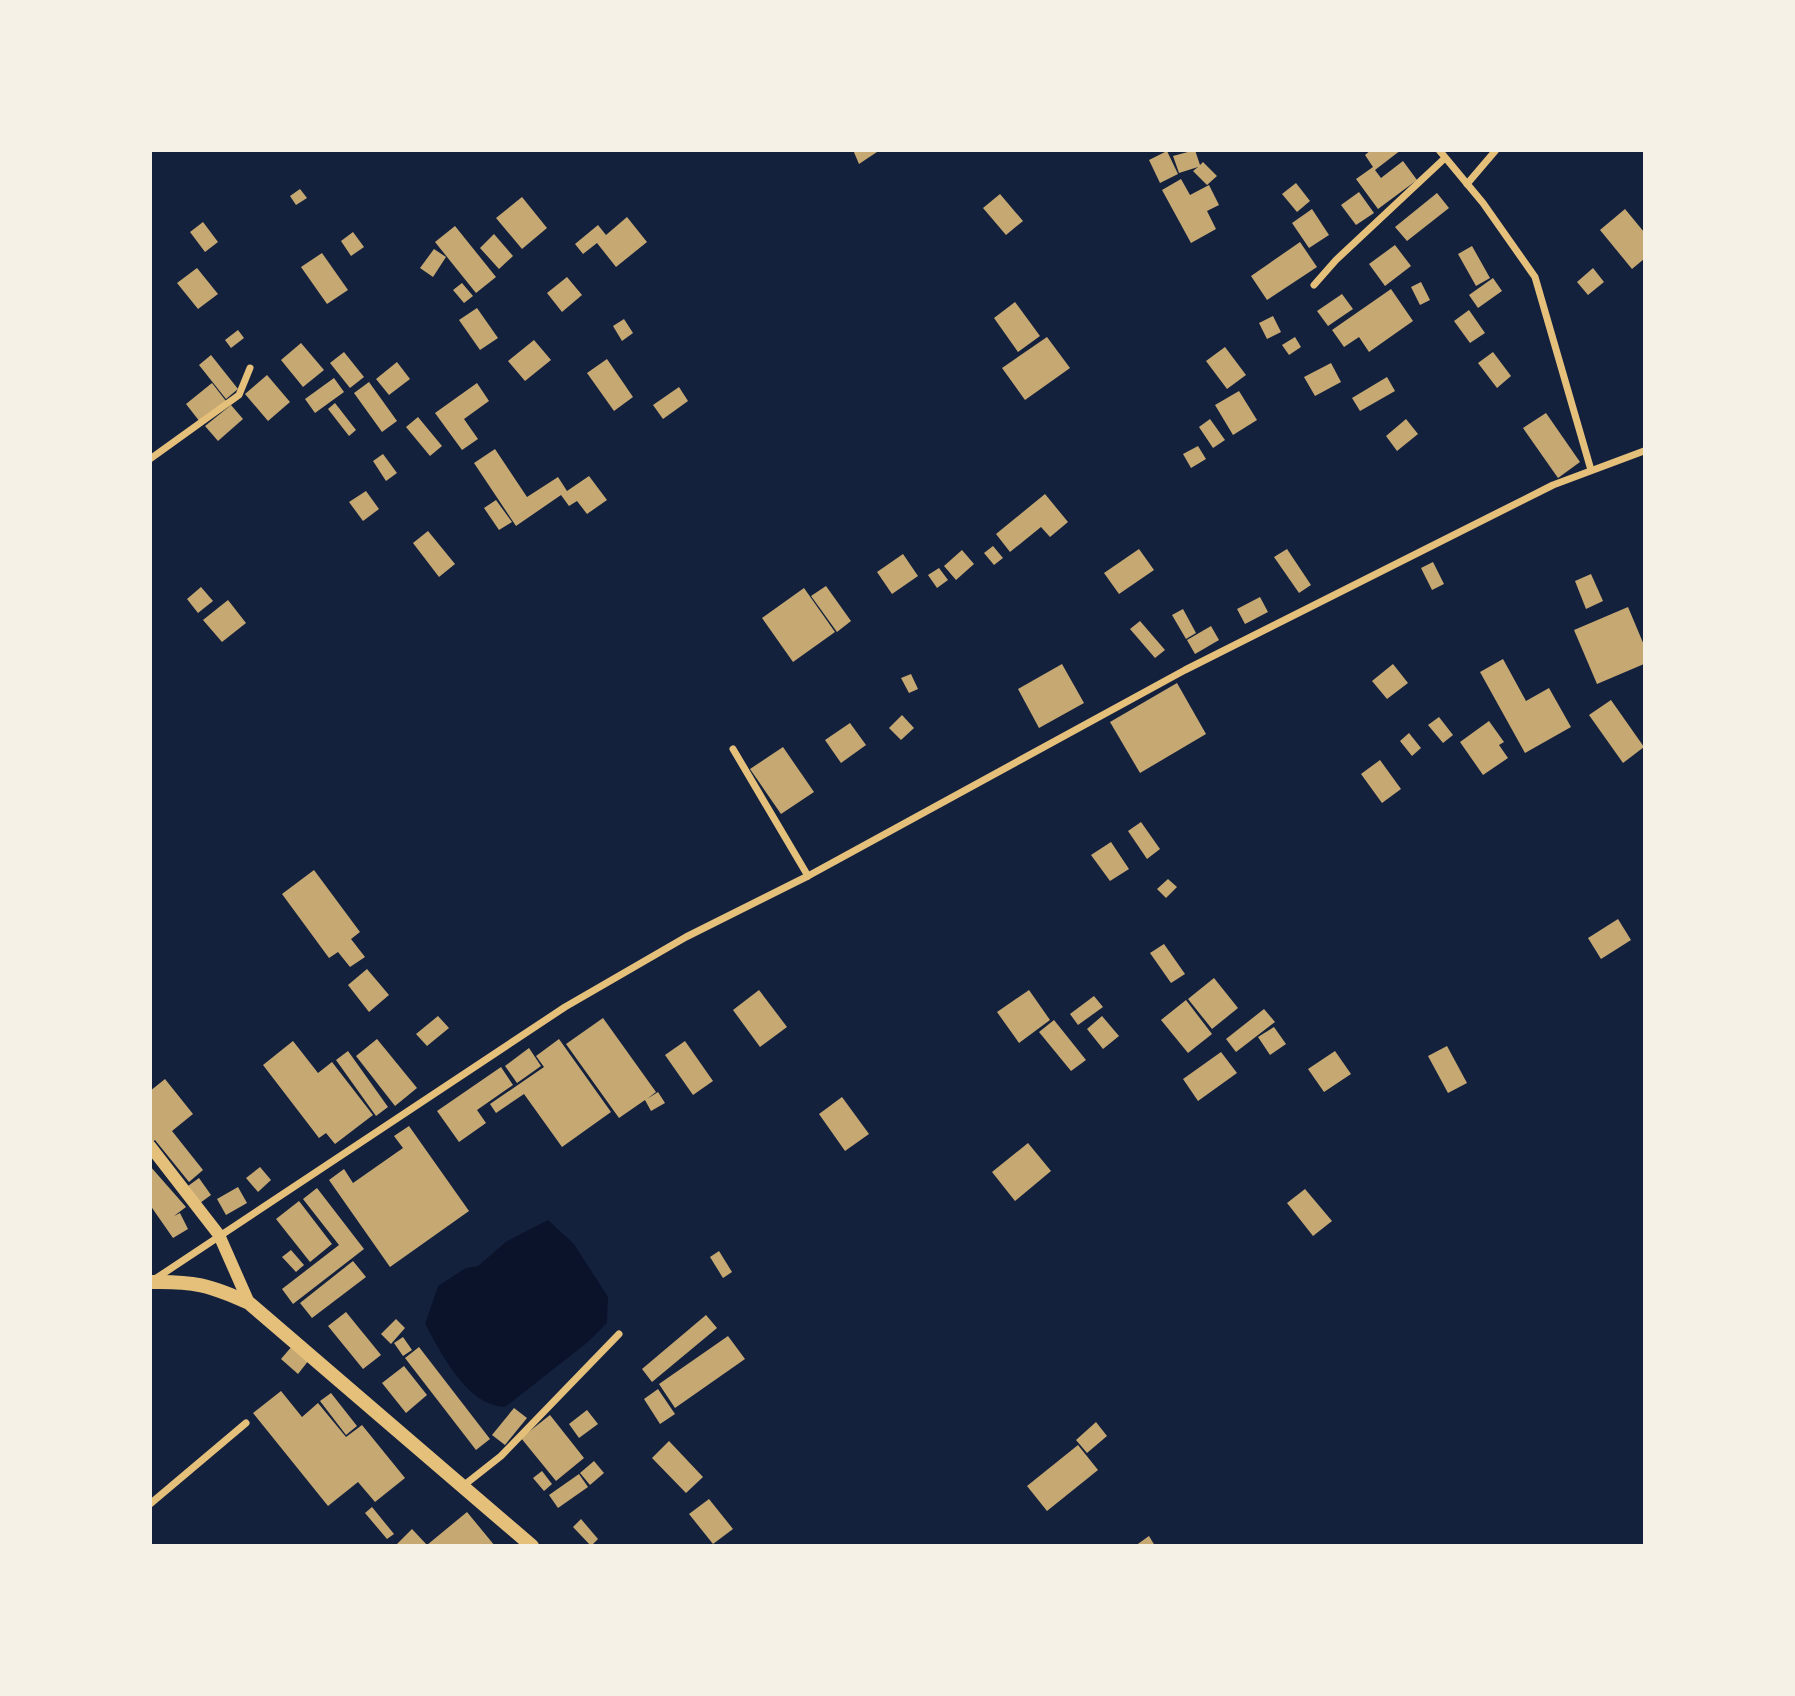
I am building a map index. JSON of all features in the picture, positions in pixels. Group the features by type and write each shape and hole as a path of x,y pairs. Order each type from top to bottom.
{"main road":[{"path":"150,1282 189,1281 218,1289 249,1303 532,1545"}],"street":[{"path":"1439,150 1535,277 1591,470"},
{"path":"1467,184 1496,150"},
{"path":"1314,285 1336,260 1444,158"},
{"path":"150,459 239,395 250,368"},
{"path":"150,1282 565,1007 686,937 808,876 1185,670 1553,485 1644,451"},
{"path":"733,749 808,876"},
{"path":"150,1146 219,1235 249,1303"},
{"path":"463,1486 501,1456 619,1334"},
{"path":"150,1504 246,1423"}],"water":[{"path":"548,1220 574,1244 608,1297 607,1323 588,1342 505,1407 491,1404 467,1388 457,1376 425,1324 438,1286 466,1268 478,1266 507,1241"}],"building":[{"path":"853,150 880,150 859,164"},
{"path":"1195,150 1200,165 1203,162 1217,176 1207,185 1193,171 1198,167 1179,173 1173,156"},
{"path":"1371,150 1401,150 1375,170 1381,178 1403,161 1417,180 1378,209 1356,179 1373,167 1365,155"},
{"path":"1167,151 1178,174 1160,183 1149,160"},
{"path":"1181,179 1190,195 1209,185 1219,205 1207,211 1216,229 1191,243 1162,190"},
{"path":"1296,183 1310,201 1297,212 1282,194"},
{"path":"300,189 307,198 296,205 290,196"},
{"path":"1359,192 1374,213 1356,225 1341,205"},
{"path":"1437,193 1449,208 1407,241 1395,227"},
{"path":"1000,194 1023,221 1006,235 983,208"},
{"path":"522,197 547,228 522,249 496,218"},
{"path":"1312,209 1329,235 1309,248 1292,223"},
{"path":"1625,209 1644,232 1644,259 1632,269 1600,230"},
{"path":"627,217 647,242 616,267 597,243 583,254 575,244 598,225 606,235"},
{"path":"203,222 218,242 205,252 190,232"},
{"path":"455,226 496,277 476,293 435,242"},
{"path":"353,232 364,247 351,256 341,241"},
{"path":"494,234 513,256 499,269 480,248"},
{"path":"1300,242 1317,267 1267,300 1251,276"},
{"path":"1395,245 1411,266 1385,286 1369,264"},
{"path":"1472,246 1490,278 1476,286 1458,254"},
{"path":"434,249 446,257 433,277 420,268"},
{"path":"322,253 348,290 327,304 301,267"},
{"path":"197,268 218,294 198,309 177,283"},
{"path":"1593,268 1604,282 1588,295 1577,282"},
{"path":"567,277 582,295 562,312 547,293"},
{"path":"1493,278 1502,291 1478,308 1469,295"},
{"path":"1421,282 1430,300 1420,305 1411,287"},
{"path":"462,283 473,296 464,303 453,290"},
{"path":"1391,289 1413,321 1369,352 1359,337 1344,347 1332,330"},
{"path":"1342,294 1353,309 1328,326 1317,311"},
{"path":"1015,302 1040,336 1018,352 994,318"},
{"path":"477,308 498,338 480,350 459,320"},
{"path":"1469,310 1485,333 1470,343 1454,321"},
{"path":"1273,316 1281,332 1267,339 1259,323"},
{"path":"624,319 633,333 622,341 613,326"},
{"path":"238,330 244,338 231,348 225,340"},
{"path":"1047,337 1070,368 1025,400 1002,368"},
{"path":"1295,337 1301,347 1289,355 1282,345"},
{"path":"534,340 551,360 525,381 508,361"},
{"path":"301,343 324,370 303,387 281,360"},
{"path":"1225,347 1246,375 1227,389 1206,361"},
{"path":"344,352 364,377 350,388 330,363"},
{"path":"1493,352 1511,376 1497,388 1478,363"},
{"path":"211,355 238,389 226,399 199,365"},
{"path":"607,359 633,397 614,411 587,373"},
{"path":"397,362 410,379 389,395 376,379"},
{"path":"1331,363 1341,382 1315,396 1304,377"},
{"path":"267,375 290,402 268,421 245,394"},
{"path":"1387,377 1395,391 1360,411 1352,398"},
{"path":"334,378 344,392 315,413 305,399"},
{"path":"369,382 397,421 382,432 354,393"},
{"path":"212,383 226,401 200,422 186,404"},
{"path":"477,383 489,401 464,419 478,439 462,450 435,413"},
{"path":"679,387 688,401 663,419 653,405"},
{"path":"1239,391 1257,420 1233,435 1215,405"},
{"path":"335,403 356,430 349,436 328,409"},
{"path":"231,405 243,419 218,441 205,426"},
{"path":"1546,413 1580,462 1558,478 1523,428"},
{"path":"418,417 442,446 430,456 406,427"},
{"path":"1210,419 1225,440 1213,448 1199,427"},
{"path":"1406,419 1418,434 1397,451 1386,436"},
{"path":"1198,446 1206,459 1191,468 1183,454"},
{"path":"495,449 527,497 558,477 567,491 589,476 607,500 587,514 577,501 569,506 561,495 516,526 474,463"},
{"path":"383,454 397,473 386,481 373,461"},
{"path":"366,491 379,509 363,521 349,502"},
{"path":"1045,494 1068,522 1050,537 1041,527 1010,552 996,534"},
{"path":"496,500 512,522 499,530 484,508"},
{"path":"428,531 455,564 439,577 413,543"},
{"path":"993,546 1003,558 994,565 984,553"},
{"path":"1139,549 1154,570 1119,594 1104,573"},
{"path":"1287,549 1311,585 1299,593 1274,557"},
{"path":"962,550 974,564 956,580 944,566"},
{"path":"903,554 918,576 892,594 877,572"},
{"path":"1433,562 1444,584 1432,590 1421,568"},
{"path":"939,568 948,580 937,588 928,575"},
{"path":"1591,574 1603,601 1586,609 1575,581"},
{"path":"826,586 851,621 837,632 811,596"},
{"path":"201,587 213,601 198,613 187,599"},
{"path":"804,588 835,632 793,662 762,618"},
{"path":"1260,597 1268,612 1245,624 1237,609"},
{"path":"228,600 246,623 222,642 203,620"},
{"path":"1628,607 1644,645 1644,664 1597,684 1574,630"},
{"path":"1183,609 1196,633 1186,639 1172,615"},
{"path":"1140,621 1165,650 1155,658 1130,629"},
{"path":"1211,626 1219,640 1195,654 1187,640"},
{"path":"1503,659 1526,701 1549,688 1571,727 1525,753 1480,672"},
{"path":"1062,664 1084,703 1039,728 1018,689"},
{"path":"1393,664 1408,683 1387,699 1372,681"},
{"path":"911,674 918,689 909,693 901,678"},
{"path":"1177,683 1206,734 1140,773 1110,722"},
{"path":"1611,700 1644,747 1623,763 1589,715"},
{"path":"902,715 914,728 901,740 889,728"},
{"path":"1439,717 1453,735 1443,743 1428,725"},
{"path":"1489,721 1504,742 1499,745 1508,758 1483,775 1460,742"},
{"path":"850,723 866,745 841,763 825,740"},
{"path":"1409,733 1421,748 1412,756 1400,741"},
{"path":"783,747 814,792 781,814 750,769"},
{"path":"1380,760 1401,789 1382,803 1361,774"},
{"path":"1141,822 1160,849 1147,859 1128,831"},
{"path":"1111,842 1129,869 1110,881 1091,855"},
{"path":"314,870 360,932 351,939 365,957 350,967 338,952 329,958 282,894"},
{"path":"1168,879 1177,887 1166,898 1157,889"},
{"path":"1618,919 1631,940 1601,959 1588,938"},
{"path":"1164,944 1185,974 1171,983 1150,953"},
{"path":"367,969 389,995 369,1012 348,985"},
{"path":"1214,978 1238,1008 1212,1029 1188,999"},
{"path":"759,990 787,1027 760,1047 733,1010"},
{"path":"1029,990 1050,1020 1019,1043 997,1012"},
{"path":"1094,996 1103,1007 1078,1025 1070,1014"},
{"path":"1186,1000 1212,1034 1188,1053 1161,1020"},
{"path":"1264,1009 1275,1022 1236,1052 1226,1039"},
{"path":"438,1016 449,1028 427,1046 416,1034"},
{"path":"1102,1016 1119,1036 1103,1049 1087,1029"},
{"path":"603,1018 656,1092 647,1099 658,1092 665,1103 651,1111 645,1100 619,1118 566,1044"},
{"path":"1054,1020 1086,1060 1071,1071 1039,1032"},
{"path":"1274,1027 1286,1044 1270,1055 1258,1037"},
{"path":"377,1039 417,1088 395,1106 356,1056"},
{"path":"559,1039 611,1112 562,1147 524,1094 496,1113 490,1104 544,1067 536,1056"},
{"path":"293,1041 318,1073 332,1062 373,1115 335,1144 326,1133 319,1138 263,1065"},
{"path":"685,1041 713,1081 693,1095 665,1055"},
{"path":"1447,1046 1467,1083 1448,1093 1428,1056"},
{"path":"529,1048 541,1066 517,1083 505,1066"},
{"path":"348,1051 388,1107 376,1116 336,1060"},
{"path":"1335,1051 1351,1074 1324,1092 1308,1069"},
{"path":"1221,1052 1237,1073 1198,1101 1183,1079"},
{"path":"501,1067 513,1085 477,1110 486,1123 459,1142 437,1111"},
{"path":"165,1079 193,1114 172,1131 203,1170 189,1182 155,1140 150,1144 150,1091"},
{"path":"842,1097 869,1134 845,1151 819,1114"},
{"path":"409,1126 469,1211 390,1267 329,1180 344,1169 353,1183 403,1148 394,1136"},
{"path":"1028,1143 1051,1171 1015,1201 992,1172"},
{"path":"150,1166 186,1207 174,1216 180,1213 188,1229 173,1238 150,1205"},
{"path":"260,1167 271,1180 258,1192 246,1178"},
{"path":"199,1178 211,1195 200,1203 188,1186"},
{"path":"238,1187 247,1203 226,1215 217,1199"},
{"path":"317,1188 364,1249 293,1304 282,1289 339,1245 303,1199"},
{"path":"1305,1189 1332,1221 1313,1236 1287,1203"},
{"path":"299,1201 332,1244 310,1262 276,1219"},
{"path":"291,1250 304,1265 296,1272 282,1257"},
{"path":"719,1251 732,1272 723,1278 710,1257"},
{"path":"353,1261 366,1277 312,1318 300,1303"},
{"path":"346,1312 381,1355 363,1369 328,1326"},
{"path":"706,1315 717,1328 652,1382 642,1369"},
{"path":"396,1319 405,1328 391,1344 381,1334"},
{"path":"728,1336 745,1359 675,1408 659,1384"},
{"path":"403,1337 412,1350 403,1356 394,1343"},
{"path":"293,1345 309,1360 298,1374 281,1359"},
{"path":"419,1347 490,1439 476,1450 405,1358"},
{"path":"404,1366 427,1395 406,1413 382,1383"},
{"path":"658,1389 675,1414 660,1424 644,1399"},
{"path":"281,1391 302,1417 318,1403 346,1437 362,1425 405,1478 375,1502 358,1482 328,1506 253,1413"},
{"path":"331,1393 357,1426 346,1435 320,1401"},
{"path":"514,1408 527,1418 505,1445 492,1435"},
{"path":"587,1410 598,1424 579,1438 569,1424"},
{"path":"550,1415 584,1458 556,1481 521,1438"},
{"path":"1096,1422 1107,1436 1087,1453 1076,1440"},
{"path":"669,1441 703,1477 686,1493 652,1458"},
{"path":"1078,1445 1098,1470 1047,1511 1027,1486"},
{"path":"594,1461 604,1473 590,1485 580,1473"},
{"path":"542,1471 552,1484 544,1491 533,1478"},
{"path":"579,1474 588,1487 558,1508 549,1495"},
{"path":"709,1499 733,1529 713,1544 689,1514"},
{"path":"372,1507 394,1534 387,1539 365,1513"},
{"path":"467,1512 495,1546 395,1546 412,1529 427,1545"},
{"path":"581,1519 598,1539 591,1546 573,1527"},
{"path":"1149,1536 1155,1546 1135,1546"}]}
